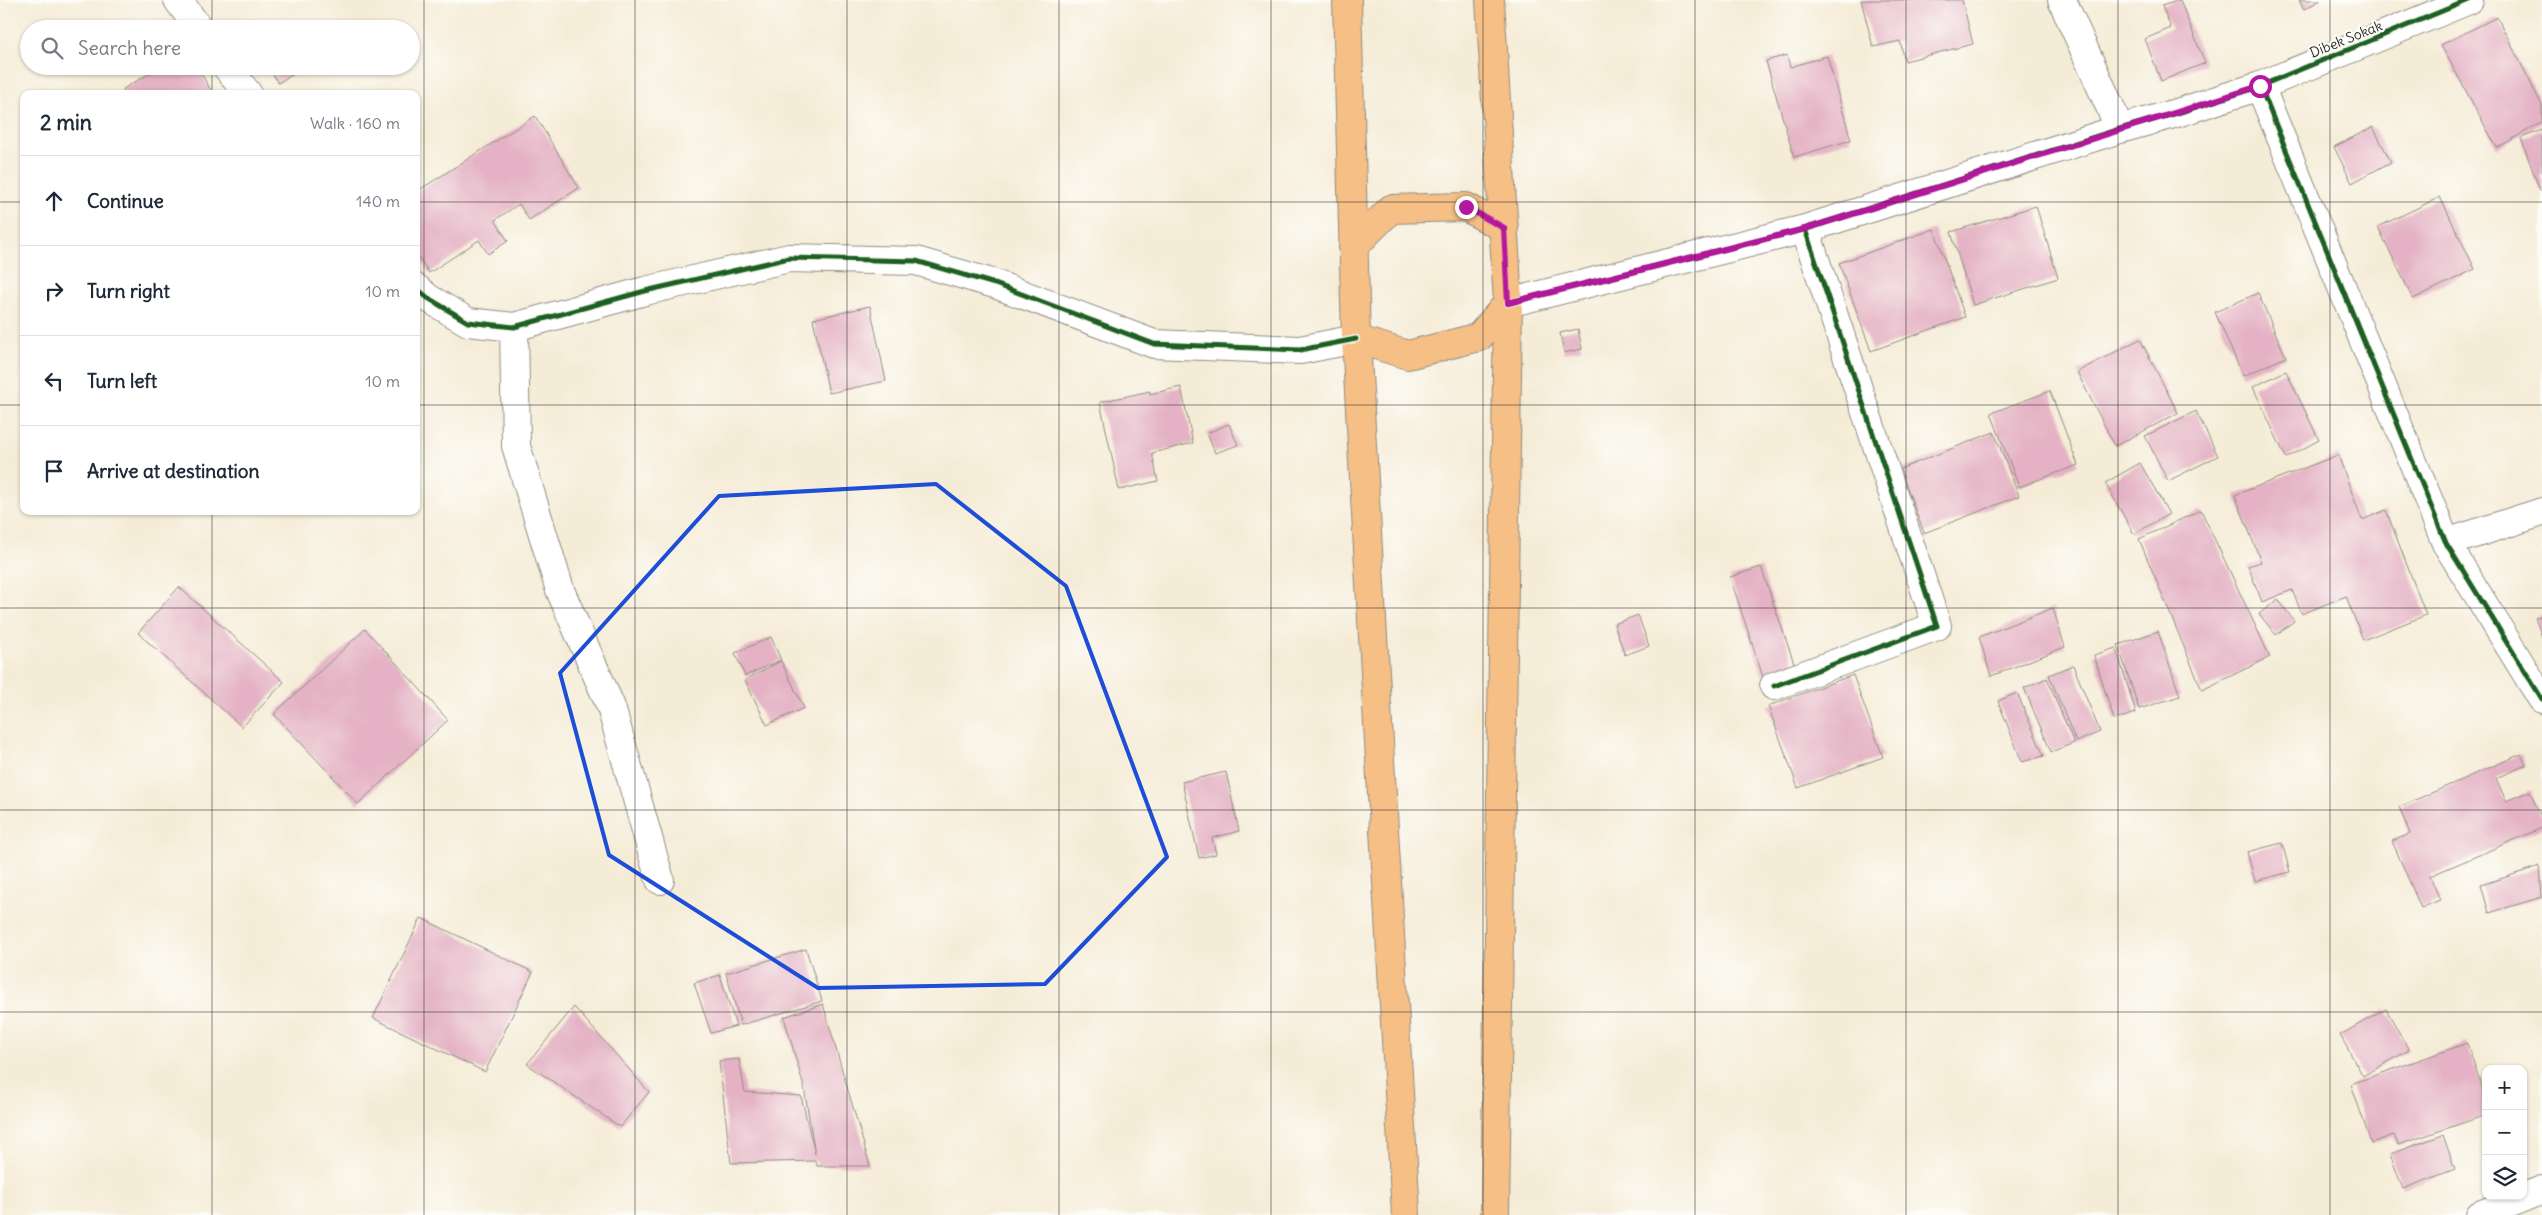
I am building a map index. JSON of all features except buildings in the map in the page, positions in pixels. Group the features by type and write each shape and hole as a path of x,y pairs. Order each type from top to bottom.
{"main road":[{"path":"1347,0 1356,339 1406,1215"},
{"path":"1490,0 1508,303 1495,1215"},
{"path":"1353,247 1391,209 1466,207 1504,228"},
{"path":"1356,339 1408,355 1479,337 1508,303"}],"street":[{"path":"178,0 192,20"},
{"path":"2062,0 2120,129"},
{"name":"Dibek Sokak","path":"1508,303 1805,229 2260,86 2469,0"},
{"path":"233,75 245,90"},
{"path":"2260,86 2446,543 2542,699"},
{"path":"1774,686 1937,626 1805,229"},
{"path":"420,291 468,322 514,327 645,291 789,258 916,261 995,284 1154,344 1300,350 1356,339"},
{"path":"514,327 516,446 560,590 611,707 660,880"},
{"path":"2446,543 2542,512"},
{"path":"2480,1215 2542,1190"}],"highlighted area":[{"path":"936,484 1066,586 1167,857 1045,984 818,988 609,855 560,673 719,496"}],"cycle path":[{"path":"1508,303 1805,229 2120,129 2177,113 2260,86 2469,0"},
{"path":"2260,86 2446,543 2542,699"},
{"path":"1774,686 1937,626 1805,229"},
{"path":"420,291 468,322 514,327 645,291 789,258 916,261 995,284 1154,344 1300,350 1356,339"}],"route":[{"path":"1466,207 1504,228 1508,303 1805,229 2260,86"}]}
